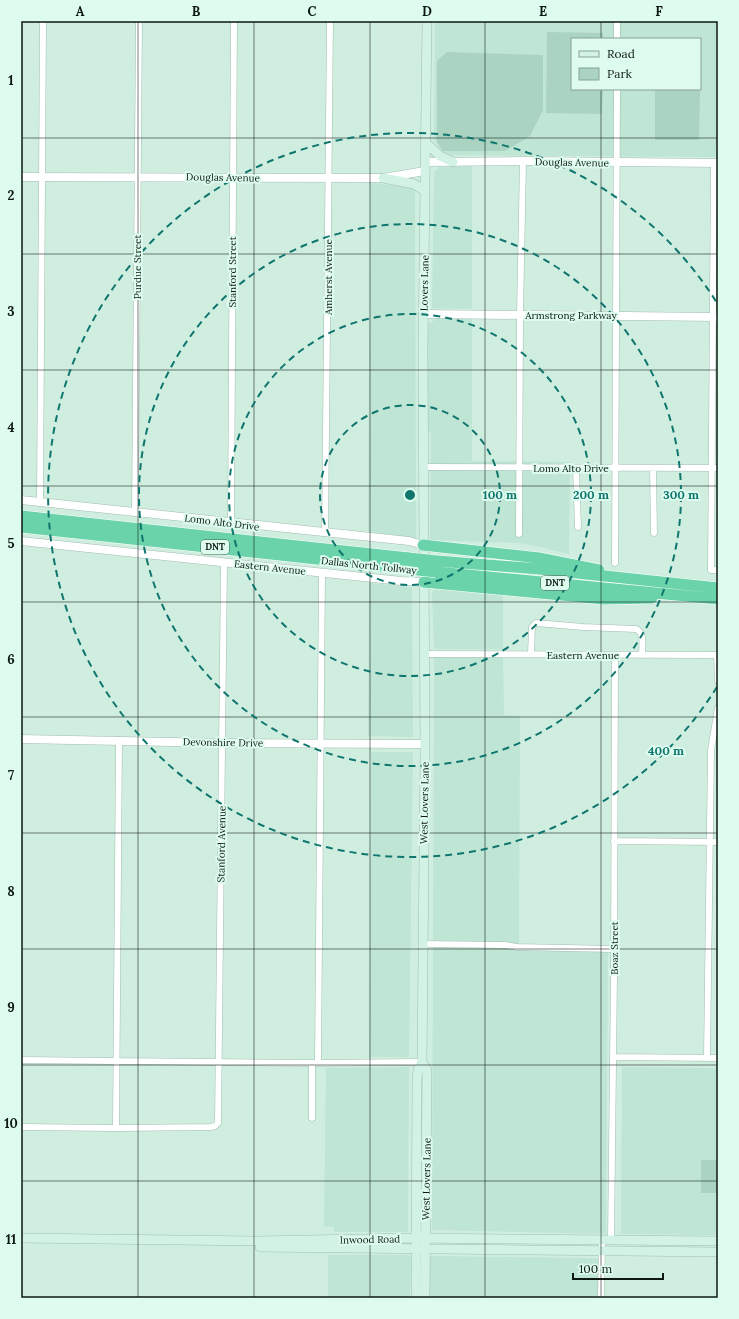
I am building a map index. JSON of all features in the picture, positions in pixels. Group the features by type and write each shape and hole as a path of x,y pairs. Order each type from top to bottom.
{"highway":[{"name":"Dallas North Tollway","path":"21,516 409,558 718,588"},
{"name":"Dallas North Tollway","path":"21,527 436,572 718,599"},
{"path":"423,544 539,558 594,568 620,578"},
{"path":"424,582 604,599 645,599 673,595"}],"main road":[{"name":"Lovers Lane","path":"423,544 423,314 426,21"},
{"path":"425,142 440,156 453,162"},
{"path":"383,178 414,184 425,191"},
{"name":"West Lovers Lane","path":"423,544 425,744 422,1062 418,1070 417,1163 425,1298"},
{"name":"West Lovers Lane","path":"421,1238 426,1158 427,1070 422,1062"},
{"path":"417,1163 426,1158"},
{"name":"Inwood Road","path":"21,1238 337,1244 421,1249 718,1252"},
{"name":"Inwood Road","path":"21,1244 337,1244 421,1238 718,1241"},
{"path":"606,1241 606,1251"},
{"name":"West Lovers Lane","path":"416,1298 421,1249"}],"street":[{"path":"40,502 43,21"},
{"name":"Purdue Street","path":"135,512 139,21"},
{"name":"Stanford Street","path":"231,523 234,21"},
{"name":"Amherst Avenue","path":"325,533 330,21"},
{"path":"616,21 617,38"},
{"path":"615,563 617,90"},
{"path":"519,534 520,315 523,161"},
{"name":"Douglas Avenue","path":"21,177 383,178 425,167 453,162 523,161 716,163"},
{"path":"715,570 716,163"},
{"name":"Armstrong Parkway","path":"423,314 716,316"},
{"name":"Lomo Alto Drive","path":"423,466 520,468 715,468"},
{"path":"576,468 578,527"},
{"path":"653,468 654,533"},
{"name":"Lomo Alto Drive","path":"21,500 409,541 423,544"},
{"name":"Eastern Avenue","path":"21,541 322,573 424,582"},
{"name":"Stanford Avenue","path":"116,1128 211,1127 215,1126 218,1122 224,562"},
{"path":"312,1118 315,1063 321,743 322,573"},
{"path":"531,654 532,627 536,624 636,629 641,632 642,636 642,655"},
{"name":"Eastern Avenue","path":"424,654 718,655"},
{"name":"Boaz Street","path":"606,1241 613,1057 615,655"},
{"path":"718,655 718,681"},
{"path":"707,1058 711,750 718,708"},
{"name":"Devonshire Drive","path":"21,739 425,744"},
{"path":"21,1127 116,1128 119,740"},
{"path":"614,841 718,842"},
{"path":"422,944 614,948"},
{"path":"613,1057 718,1058"},
{"path":"21,1060 315,1063 422,1062"},
{"path":"601,1298 606,1251"}],"shaded area":[{"path":"435,21 718,21 718,157 444,155 434,140"},
{"path":"472,166 472,309 432,308 434,172 439,167"},
{"path":"370,183 415,187 416,539 368,531"},
{"path":"437,318 472,319 472,461 570,462 569,554 521,543 430,540 431,434 426,429 427,325"},
{"path":"369,583 412,587 413,737 368,736"},
{"path":"437,587 503,594 503,649 434,649 432,592"},
{"path":"434,656 503,657 504,715 520,716 519,950 608,952 606,1234 432,1230"},
{"path":"371,752 413,752 409,1057 369,1057"},
{"path":"409,1067 408,1232 334,1232 334,1227 324,1227 326,1068"},
{"path":"622,1067 718,1068 718,1235 621,1234"},
{"path":"328,1255 409,1255 411,1259 410,1298 328,1298"},
{"path":"430,1256 598,1258 598,1298 430,1298"}],"green space":[{"path":"547,32 603,33 603,38 571,38 571,90 603,90 602,114 546,113"},
{"path":"447,52 543,55 543,110 530,136 505,151 443,151 437,142 437,61"},
{"path":"655,90 700,90 699,140 655,140"},
{"path":"701,1160 717,1160 717,1193 701,1193"}]}
